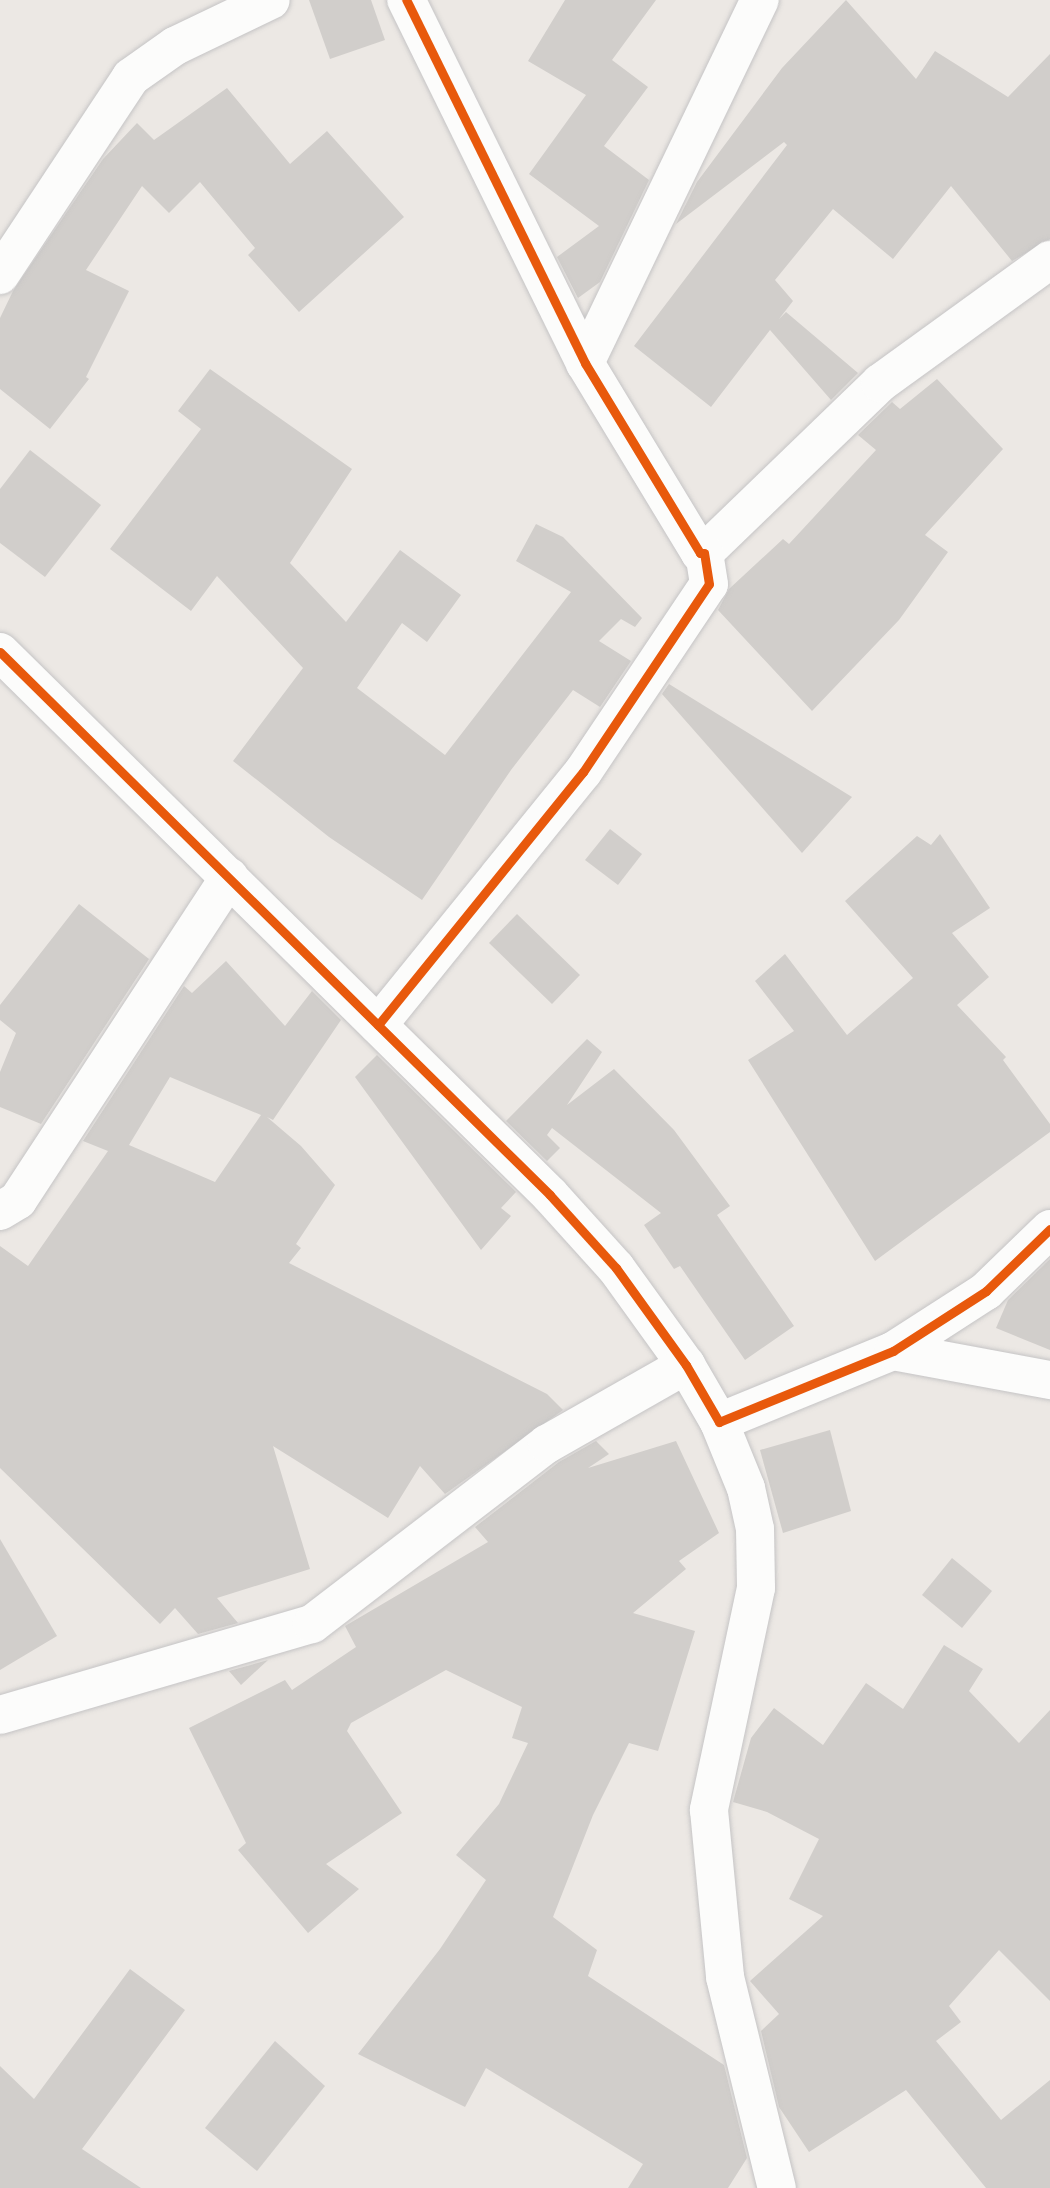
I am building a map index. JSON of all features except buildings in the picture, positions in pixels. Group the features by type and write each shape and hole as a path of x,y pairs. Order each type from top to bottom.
{"street":[{"path":"0,275 131,77 174,46 271,0"},
{"path":"406,0 585,363 700,553 704,553"},
{"path":"585,363 760,0"},
{"path":"704,553 880,383 1050,260"},
{"path":"378,1025 583,772 709,584 704,553"},
{"path":"0,652 550,1195 616,1268 687,1365 719,1422 746,1488 755,1529 756,1588 709,1810 725,1977 777,2188"},
{"path":"0,1211 18,1200 229,877"},
{"path":"719,1422 893,1351 986,1291 1050,1229"},
{"path":"893,1351 1050,1380"},
{"path":"0,1715 312,1624 547,1444 687,1365"}],"cycle path":[{"path":"378,1025 583,772 709,584 704,553 700,553 585,363 406,0"},
{"path":"0,652 550,1195 616,1268 686,1365 719,1422 893,1351 986,1291 1050,1229"}]}
